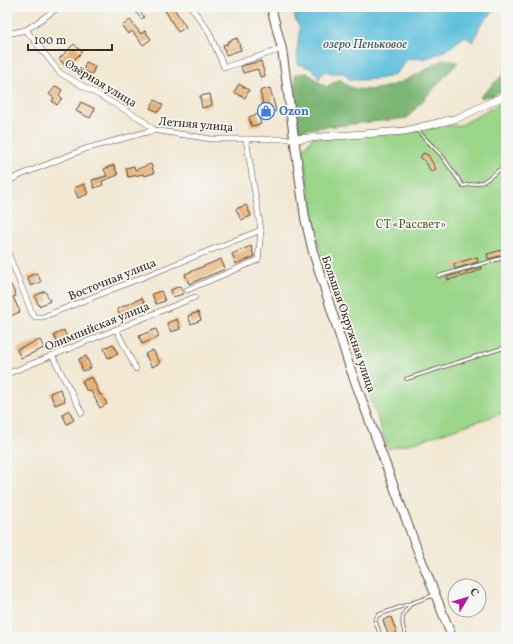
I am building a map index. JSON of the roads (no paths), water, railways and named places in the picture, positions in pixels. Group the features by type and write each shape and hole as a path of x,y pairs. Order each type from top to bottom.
{"main road":[{"name":"Большая Окружная улица","path":"271,7 282,49 305,218 312,252 352,372 452,637"}],"street":[{"path":"7,34 26,30 59,7"},
{"path":"191,7 208,30 224,67 282,49"},
{"name":"Озёрная улица","path":"26,30 60,73 142,119 154,130"},
{"name":"Летняя улица","path":"7,183 16,177 85,149 154,130 211,139 294,139 405,131 458,118 506,95"},
{"path":"187,290 258,260 261,230 246,139"},
{"name":"Восточная улица","path":"8,253 32,313 35,317 43,317 261,230"},
{"name":"Олимпийская улица","path":"7,374 195,298"},
{"path":"116,329 136,369"},
{"path":"52,356 82,413"}],"lane":[{"path":"134,7 142,17"},
{"path":"415,128 442,156 462,186 483,182 506,166"},
{"path":"439,276 506,257"},
{"path":"406,379 506,347"},
{"path":"381,637 375,620 378,615 435,595"},
{"path":"406,637 401,623 404,611 411,603"}],"water":[{"name":"озеро Пеньковое","path":"293,7 498,7 480,25 476,37 472,42 465,36 447,50 427,58 407,59 398,71 391,76 373,79 350,80 344,73 332,73 326,71 321,74 319,79 313,70 298,64 297,50 300,28 296,21"}],"place":[{"name":"Ozon","path":"266,111"}],"park label":[{"name":"СТ «Рассвет»","path":"411,224"}]}
